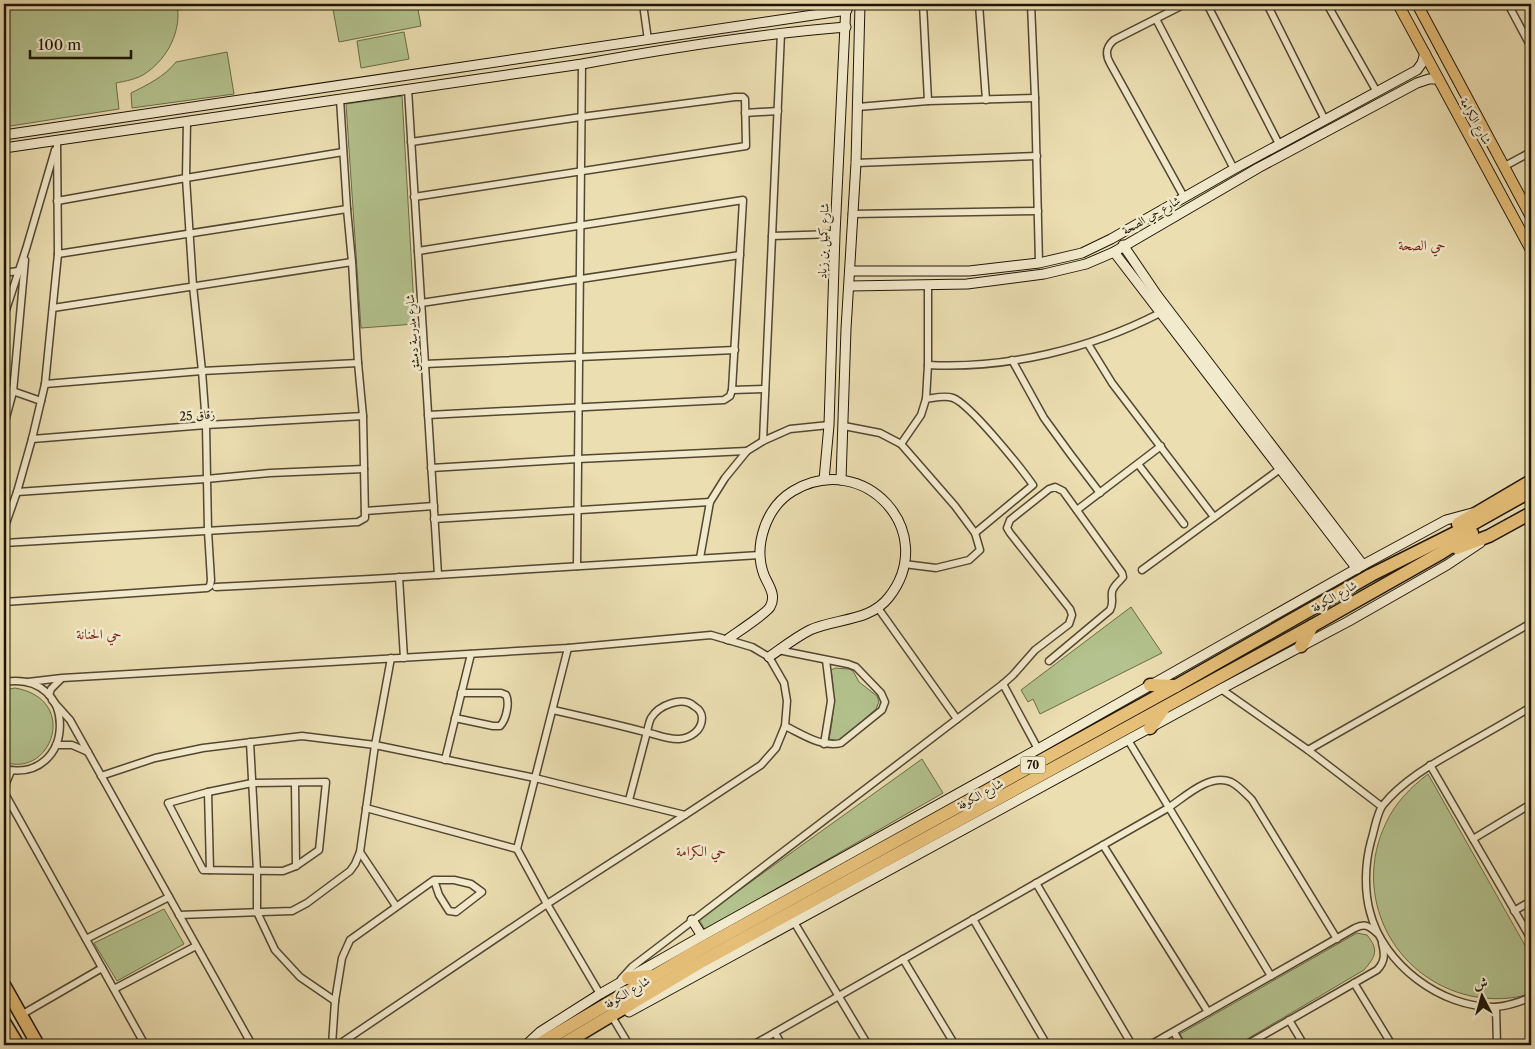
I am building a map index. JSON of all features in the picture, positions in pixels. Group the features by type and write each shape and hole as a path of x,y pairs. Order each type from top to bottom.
{"highway":[{"path":"1515,490 1531,470"},
{"path":"1437,548 1453,527 1531,481"},
{"name":"شارع الكوفة","path":"562,1045 697,964 1312,626 1437,548 1467,527 1531,491"},
{"name":"شارع الكوفة","path":"538,1045 693,953 866,870 1176,686 1371,575 1482,527 1531,500"},
{"path":"1437,548 1465,546 1530,516"},
{"path":"1301,646 1312,626"},
{"path":"1150,685 1176,686"},
{"path":"1150,728 1164,707"},
{"path":"866,870 870,843"},
{"path":"697,964 717,964"},
{"path":"622,981 655,975"},
{"path":"4,985 38,1045"},
{"path":"4,1001 29,1045"},
{"path":"4,1022 18,1045"},
{"path":"4,1036 8,1045"}],"main road":[{"path":"841,480 846,329 856,163 860,4"},
{"name":"شارع الكرامة","path":"1398,4 1531,250"},
{"name":"شارع الكرامة","path":"1417,4 1531,217"},
{"path":"4,135 824,15 846,7"},
{"name":"شارع كميل بن زياد","path":"824,480 829,425 835,234 846,7"},
{"path":"4,148 582,64 781,33 846,27"},
{"path":"648,40 650,52"},
{"name":"شارع حي الصحة","path":"850,271 969,271 1039,263 1082,253 1111,239 1279,144 1417,70 1422,63 1425,53"},
{"name":"شارع حي الصحة","path":"850,286 967,284 1044,274 1086,264 1114,252 1123,245 1270,161 1417,83 1429,79 1438,79"},
{"path":"244,100 241,106 244,113"},
{"path":"224,103 228,110 224,116"},
{"path":"1265,152 1264,158 1270,161"},
{"path":"1252,159 1254,158 1259,161 1258,168"},
{"path":"1123,245 1160,312 1280,469 1360,567"},
{"path":"1114,252 1151,293 1360,567"},
{"path":"967,284 963,276 969,271"},
{"path":"948,272 953,275 953,280 948,285"},
{"path":"832,326 837,332 846,329"},
{"path":"831,352 836,347 840,347 844,349 846,354"},
{"path":"728,639 770,608 773,600 772,591 763,574 760,554 764,528 777,505 799,488 824,480 841,480 860,485 877,494 891,508 900,525 905,544 904,564 899,582 888,598 874,611 855,618 822,625 808,631 769,657"},
{"path":"526,1045 540,1032 600,994 702,936 1360,567 1446,520 1474,513"},
{"path":"573,1045 614,1020 794,922 866,870 1128,740 1456,560 1489,536"},
{"path":"692,920 702,936"}],"street":[{"path":"643,4 648,40"},
{"path":"924,4 928,101"},
{"path":"979,4 986,100"},
{"path":"1031,4 1039,263"},
{"path":"1169,4 1172,11"},
{"path":"1184,197 1107,58 1106,53 1107,48 1114,40 1185,4"},
{"path":"1207,4 1279,144"},
{"path":"1267,4 1325,120"},
{"path":"1327,4 1377,92"},
{"path":"1508,4 1531,47"},
{"path":"1156,19 1234,169"},
{"path":"763,441 781,33"},
{"path":"577,566 582,64"},
{"name":"شارع مدرسة دمشق","path":"408,89 438,575"},
{"path":"411,142 582,117 740,97 745,99 746,146 414,197"},
{"path":"858,107 928,101 1035,98"},
{"path":"4,543 358,522 365,518 363,416 340,99"},
{"path":"745,114 778,111"},
{"path":"4,602 207,588 210,586 206,425 193,286 186,178 187,121"},
{"path":"4,528 17,492 45,384 58,254 57,141"},
{"path":"4,316 26,249 57,141"},
{"path":"57,201 343,152"},
{"path":"1505,166 1531,152"},
{"path":"856,163 1037,156"},
{"path":"418,251 743,200 735,350 730,396 724,400 428,415"},
{"path":"58,254 347,209"},
{"path":"852,214 1038,210"},
{"path":"772,236 835,234"},
{"path":"4,425 13,392 26,249"},
{"path":"421,303 740,255"},
{"path":"53,308 352,262"},
{"path":"4,273 18,271"},
{"path":"901,444 921,415 926,399 928,285"},
{"path":"928,365 958,366 1012,360 1088,344 1124,330 1160,312"},
{"path":"1088,344 1112,382 1214,517"},
{"path":"425,364 735,350"},
{"path":"1012,360 1044,418 1100,493"},
{"path":"45,384 202,371 358,363"},
{"path":"4,388 41,400"},
{"path":"732,390 766,389"},
{"path":"926,399 953,398 966,406 1023,470 1032,484 975,533"},
{"name":"زقاق 25","path":"32,439 206,425 363,416"},
{"path":"700,558 710,502 725,478 747,452 763,441 790,430 829,425"},
{"path":"844,426 880,433 901,444 955,506 975,533 980,550 969,560 936,568 904,564"},
{"path":"1077,510 1161,446"},
{"path":"431,468 578,459 747,452"},
{"path":"1138,464 1184,524"},
{"path":"17,492 364,468"},
{"path":"1142,570 1280,469"},
{"path":"622,981 632,967 692,920 1003,684 1036,650 1069,624 1072,615 1070,609 1007,528 1008,522 1052,488 1061,489 1123,577 1112,593 1112,606 1110,610 1049,661"},
{"path":"434,520 577,509 710,502"},
{"path":"365,511 434,506"},
{"path":"216,587 760,554"},
{"path":"399,577 404,658"},
{"path":"878,608 956,719"},
{"path":"1308,750 1531,623"},
{"path":"4,682 568,648 711,635 752,647 769,657 784,682 787,701 785,726 776,748 761,765 547,904 338,1045"},
{"path":"568,648 517,849 600,994"},
{"path":"778,650 856,666 881,693 885,702 882,710 841,743 834,745 824,744 785,726"},
{"path":"445,760 471,654"},
{"path":"179,915 286,912 302,906 347,874 355,864 360,852 375,745 391,658"},
{"path":"824,744 831,701 826,660"},
{"path":"4,769 11,771 33,768 50,754 56,745 60,734 60,722 58,711 50,698 51,688 62,678"},
{"path":"28,682 42,690 70,720 252,1045"},
{"path":"1003,684 1038,749"},
{"path":"1221,689 1308,750 1381,806"},
{"path":"455,718 493,726 500,726 503,723 508,700 506,695 500,693 461,693"},
{"path":"553,710 647,732 672,739 685,738 695,733 701,724 701,713 693,704 682,701 671,703 654,714 649,722 647,732 629,800"},
{"path":"1531,708 1430,765 1400,788 1381,806 1370,846 1366,881 1370,913 1381,937 1388,950 1403,968 1420,983 1451,998 1472,1004 1496,1007 1531,997"},
{"path":"101,776 156,758 203,748 302,736 375,745 535,778 629,800 685,816"},
{"path":"1128,740 1271,976"},
{"path":"250,742 257,912 275,950 300,977 335,1002"},
{"path":"56,745 72,745 88,752"},
{"path":"1430,765 1531,939"},
{"path":"11,771 4,793 144,1045"},
{"path":"753,1045 1168,808 1205,784 1214,781 1232,782 1252,800 1337,939"},
{"path":"326,782 319,850 296,866 283,871 203,870 168,803 208,792 252,784 295,783 326,782"},
{"path":"295,783 296,866"},
{"path":"208,792 210,870"},
{"path":"1473,839 1531,804"},
{"path":"366,808 517,849"},
{"path":"1103,844 1208,1012"},
{"path":"360,852 396,906"},
{"path":"332,1045 335,1002 342,958 350,940 434,880 454,880 471,884 482,892 456,912 449,911 438,895 434,880"},
{"path":"1036,883 1132,1045"},
{"path":"86,939 169,897"},
{"path":"1514,911 1531,901"},
{"path":"973,919 1047,1045"},
{"path":"794,922 868,1045"},
{"path":"1150,1045 1355,928 1366,925 1381,937 1384,955 1382,966 1246,1045"},
{"path":"114,989 196,946"},
{"path":"903,959 955,1045"},
{"path":"21,1015 102,968"},
{"path":"1354,983 1392,1045"},
{"path":"1496,1007 1497,1045"},
{"path":"614,1020 629,1045"},
{"path":"1290,1020 1304,1045"},
{"path":"1174,1032 1181,1045"},
{"path":"775,1033 782,1045"}],"green space":[{"path":"8,4 177,4 178,14 172,43 161,60 139,77 116,83 119,109 4,127 4,19"},
{"path":"332,4 417,4 421,26 339,42"},
{"path":"404,32 409,59 361,68 357,41"},
{"path":"227,52 234,94 132,108 131,93 161,76 176,62"},
{"path":"402,96 415,324 361,328 346,104"},
{"path":"1131,607 1162,653 1040,714 1033,699 1028,702 1021,690"},
{"path":"835,668 853,671 859,682 877,696 879,702 876,709 839,741 829,739 833,704 831,670"},
{"path":"15,688 35,695 47,707 53,721 52,736 46,749 35,759 21,764 4,762 4,690"},
{"path":"922,759 943,793 705,930 699,919"},
{"path":"1428,774 1531,956 1531,993 1501,999 1486,998 1471,996 1444,987 1420,972 1401,953 1386,930 1377,905 1374,878 1376,850 1386,823 1394,809 1410,790"},
{"path":"164,909 184,944 117,981 94,943"},
{"path":"1357,933 1367,935 1371,940 1375,953 1364,970 1237,1045 1187,1045 1180,1034"}],"district":[{"name":"حي الصحة","path":"1422,245"},
{"name":"حي الحنانة","path":"99,634"},
{"name":"حي الكرامة","path":"701,851"}]}
